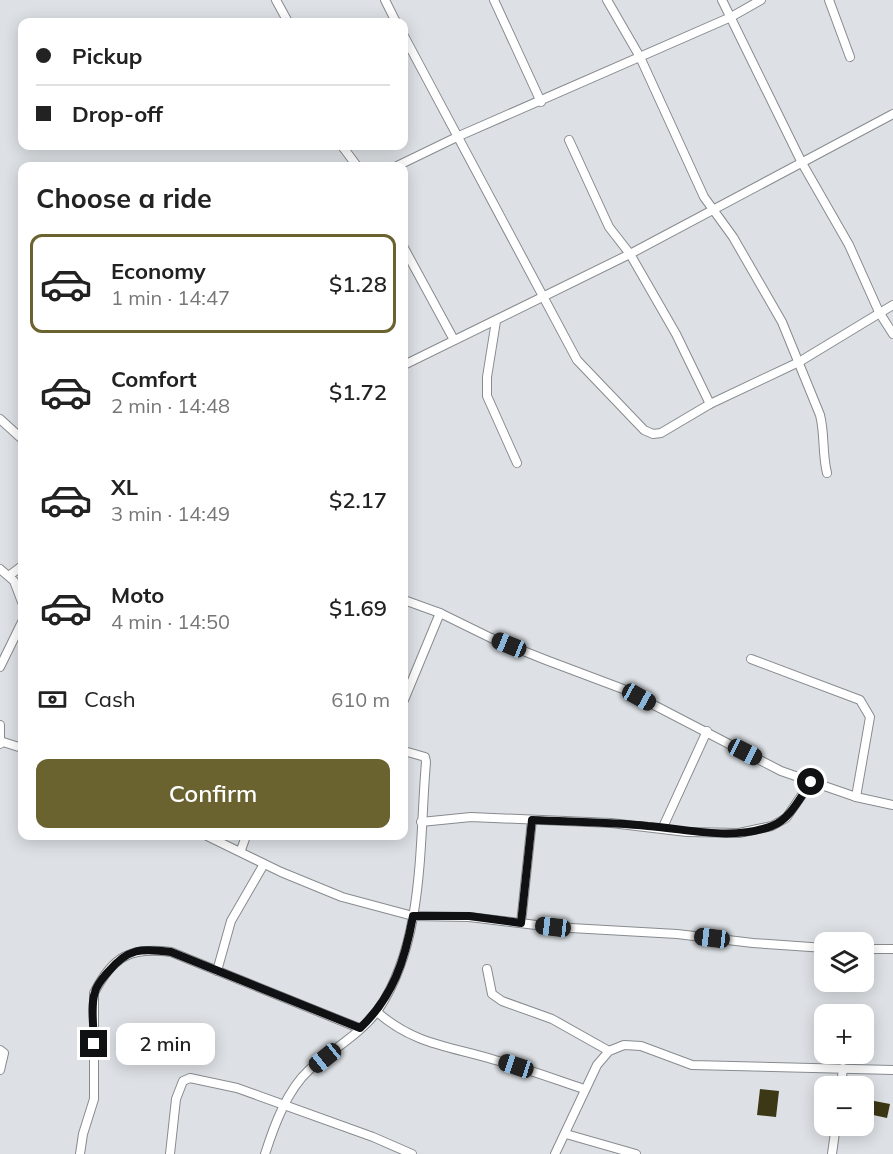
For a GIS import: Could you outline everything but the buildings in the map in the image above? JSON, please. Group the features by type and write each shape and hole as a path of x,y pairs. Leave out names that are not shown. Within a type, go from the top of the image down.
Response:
{"street":[{"path":"276,0 286,18"},
{"path":"385,0 394,18"},
{"path":"494,0 541,102"},
{"path":"607,0 640,57 697,183 763,286 820,415 823,428 823,457 827,472"},
{"path":"722,0 802,163 849,245 879,312 893,334"},
{"path":"405,162 459,136 731,17 760,0"},
{"path":"829,0 850,57"},
{"path":"408,43 577,360 644,430 653,434 661,433 710,404 798,362 893,305"},
{"path":"408,363 630,254 893,114"},
{"path":"569,141 609,227 630,254 676,334 710,404"},
{"path":"408,255 454,340"},
{"path":"496,321 486,377 487,396 517,463"},
{"path":"0,420 18,436"},
{"path":"0,569 10,575 18,593"},
{"path":"10,575 18,569"},
{"path":"408,601 440,613 491,638 623,689 781,771 856,797 893,805"},
{"path":"408,690 440,613"},
{"path":"0,667 18,630"},
{"path":"751,659 860,700 867,709 870,717 856,797"},
{"path":"0,725 0,742 18,747"},
{"path":"663,827 707,731"},
{"path":"265,1154 285,1105 308,1071 377,1012 404,961 413,916 425,757 408,752"},
{"path":"421,822 471,817 739,833 772,826 786,818 811,782"},
{"path":"521,923 532,820"},
{"path":"217,840 241,850 264,864 342,897 413,916 469,916 521,923 814,947"},
{"path":"241,850 245,840"},
{"path":"217,971 231,921 264,864"},
{"path":"80,1154 83,1134 94,1099 94,993 100,981 120,958 132,951 149,949 171,952 360,1028"},
{"path":"874,949 893,949"},
{"path":"486,969 492,994 502,1001 552,1019 609,1051"},
{"path":"377,1012 394,1027 437,1047 494,1059 584,1089"},
{"path":"555,1154 597,1065 609,1051 624,1045 641,1046 692,1065 893,1070"},
{"path":"0,1050 4,1053 0,1070"},
{"path":"842,1076 843,1068"},
{"path":"170,1154 176,1099 183,1081 190,1078 237,1088 412,1154"},
{"path":"566,1134 636,1154"},
{"path":"832,1154 834,1136"}],"route":[{"path":"94,1044 94,993 100,981 120,958 132,951 149,949 171,952 360,1028 377,1012 404,961 413,916 469,916 521,923 532,820 663,827 687,832 739,833 772,826 786,818 811,782"}]}
